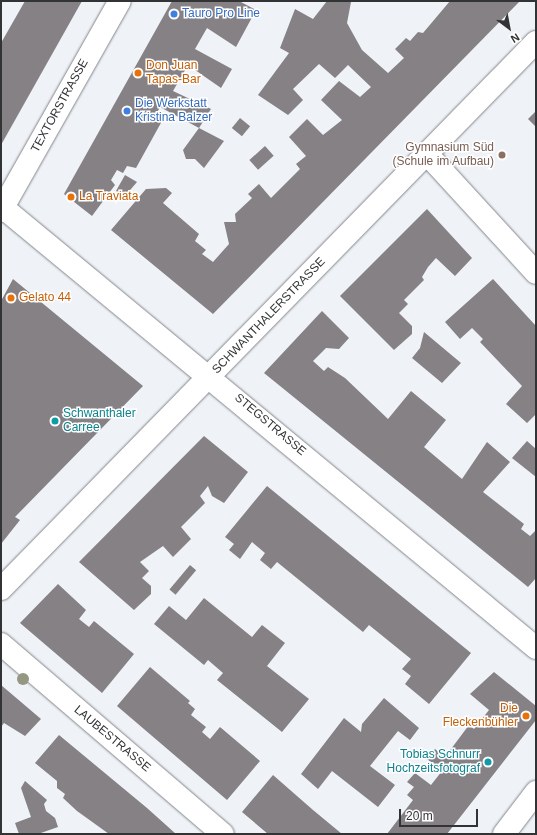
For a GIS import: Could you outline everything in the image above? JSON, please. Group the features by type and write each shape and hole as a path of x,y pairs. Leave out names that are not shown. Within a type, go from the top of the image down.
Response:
{"street":[{"name":"TEXTORSTRASSE","path":"2,208 120,1"},
{"name":"SCHWANTHALERSTRASSE","path":"1,589 536,42"},
{"path":"427,154 536,272"},
{"name":"STEGSTRASSE","path":"2,208 211,376 536,648"},
{"name":"LAUBESTRASSE","path":"1,644 223,834"},
{"path":"504,834 536,792"}],"building":[{"path":"25,1 82,1 1,145 1,43"},
{"path":"172,1 239,1 256,10 236,47 207,28 195,49 232,69 221,88 188,65 173,91 211,109 199,128 160,107 156,115 162,121 136,168 127,166 123,173 117,170 111,180 115,185 92,216 64,194"},
{"path":"327,1 351,2 347,23 362,50 388,73 404,58 395,49 406,38 410,41 418,32 423,33 450,1 520,1 213,314 111,230 146,189 166,188 172,193 163,203 199,234 195,241 206,250 202,254 213,262 229,244 224,222 236,222 235,214 252,198 248,194 259,184 271,198 300,169 296,164 306,156 289,137 307,119 323,135 342,120 321,100 339,81 360,97 371,87 348,65 335,78 319,64 293,89 303,100 288,115 258,95 289,53 280,48 295,9 313,19"},
{"path":"536,111 536,127 528,119"},
{"path":"240,118 250,126 242,136 232,128"},
{"path":"199,128 224,141 204,168 195,159 186,159 183,150"},
{"path":"265,146 274,156 258,170 249,160"},
{"path":"125,175 137,182 125,196 116,191"},
{"path":"427,209 472,258 455,276 436,258 428,267 422,277 424,280 404,300 408,304 399,313 412,326 412,334 394,350 340,296"},
{"name":"Schwanthaler Carree","path":"13,279 143,386 15,517 20,520 1,544 1,301"},
{"path":"493,279 536,326 536,414 527,423 506,404 522,386 480,342 483,339 472,328 460,339 445,322"},
{"path":"322,311 349,338 339,349 326,348 313,361 324,371 328,367 345,378 388,419 411,391 446,420 424,447 462,479 487,442 510,462 483,492 524,524 521,529 530,536 536,530 536,578 528,587 264,373"},
{"path":"424,332 461,363 442,383 412,358 420,348"},
{"path":"204,436 248,472 224,503 212,496 208,486 200,496 205,503 181,527 191,539 173,557 163,546 140,562 149,571 142,578 151,586 151,594 134,610 79,562"},
{"path":"527,441 536,449 536,477 512,458"},
{"path":"267,486 471,653 429,704 405,684 411,676 402,669 411,659 369,625 363,632 277,562 271,569 260,560 265,553 252,542 240,559 229,550 234,544 225,537"},
{"path":"190,565 196,570 176,595 169,590"},
{"path":"58,584 86,610 79,619 89,627 94,621 134,654 102,693 20,623"},
{"path":"204,598 252,637 262,625 285,643 267,666 309,699 282,732 217,680 223,673 208,660 204,665 154,624 169,606 186,620"},
{"path":"150,667 190,701 188,703 195,709 191,715 206,727 202,732 210,739 220,727 260,761 227,800 117,706"},
{"path":"494,672 536,706 536,720 447,834 387,834 413,800 407,795 414,787 407,782 415,773 431,785 442,771 427,759 435,749 445,757 469,725 474,729 489,710 470,694"},
{"path":"1,685 41,719 25,736 4,723 1,727"},
{"path":"384,698 419,728 410,740 398,731 370,766 395,785 378,807 332,771 318,789 301,774 344,718 361,732 362,724"},
{"path":"59,735 176,834 109,834 77,811 63,798 65,794 57,788 57,781 35,763"},
{"path":"273,775 342,834 268,834 242,812"},
{"path":"25,781 47,800 44,804 46,811 55,818 58,827 38,834 19,834 15,823 31,817 21,788"}],"place":[{"name":"Tauro Pro Line","path":"174,14"},
{"name":"Don Juan Tapas-Bar","path":"138,73"},
{"name":"Die Werkstatt Kristina Balzer","path":"127,111"},
{"name":"Gymnasium Süd (Schule im Aufbau)","path":"502,155"},
{"name":"La Traviata","path":"71,197"},
{"name":"Gelato 44","path":"11,298"},
{"name":"Schwanthaler Carree","path":"55,421"},
{"name":"Die Fleckenbühler","path":"526,716"},
{"name":"Tobias Schnurr Hochzeitsfotograf","path":"488,762"}]}
